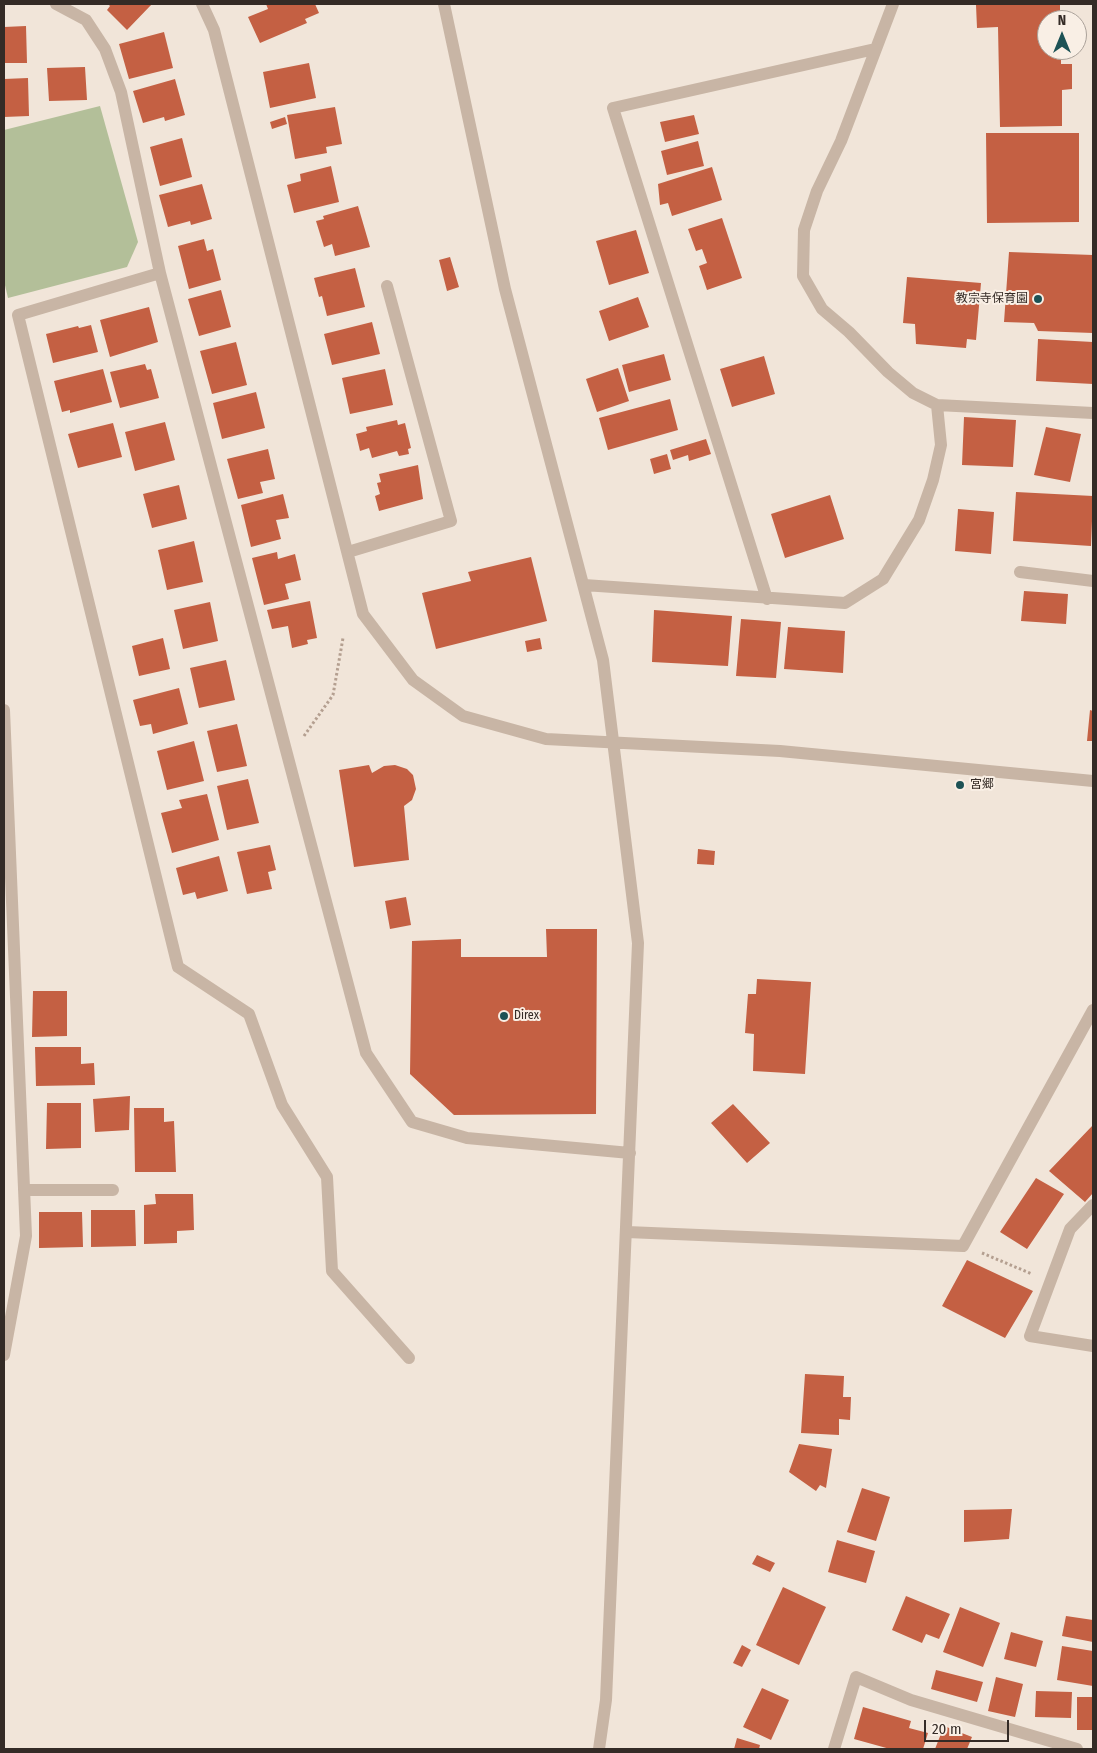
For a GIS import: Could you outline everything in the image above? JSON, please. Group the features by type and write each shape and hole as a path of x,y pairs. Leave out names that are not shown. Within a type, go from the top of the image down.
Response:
{"street":[{"path":"56,4 86,20 105,48 121,92 160,273 366,1053 412,1122 467,1138 630,1153"},
{"path":"202,4 214,30 363,614 413,680 463,716 546,739 780,751 1093,782"},
{"path":"444,4 504,289 603,660 638,943 606,1700 599,1749"},
{"path":"893,4 841,141 817,191 804,230 804,276 822,309 849,332 888,372 913,393 937,405 1093,413"},
{"path":"767,599 613,108 875,48"},
{"path":"160,273 18,315 178,967 249,1014 282,1105 327,1176 332,1271 409,1358"},
{"path":"348,552 451,521 387,286"},
{"path":"584,585 845,603 883,579 918,520 933,480 941,446 937,405"},
{"path":"1020,572 1093,581"},
{"path":"4,710 26,1236 4,1355"},
{"path":"627,1232 963,1246 1093,1010"},
{"path":"24,1190 113,1190"},
{"path":"1093,1205 1070,1229 1049,1280 1030,1336 1093,1346"},
{"path":"834,1749 856,1677 911,1700 1077,1749"}],"path":[{"path":"302,739 333,695 343,638"},
{"path":"963,1246 1049,1280"}],"green space":[{"path":"100,106 138,242 127,267 8,298 4,281 4,130"}],"building":[{"path":"108,4 152,4 127,30 107,10 110,6"},
{"path":"266,4 315,4 319,13 305,19 307,23 260,43 248,17 268,9"},
{"path":"1060,4 1060,10 1037,10 1037,60 1061,60 1061,64 1072,64 1072,89 1062,90 1062,126 1000,127 998,27 977,28 976,5"},
{"path":"26,26 27,63 4,63 4,27"},
{"path":"164,32 173,68 129,79 119,44"},
{"path":"309,63 316,98 270,108 263,72"},
{"path":"85,67 87,100 49,101 47,68"},
{"path":"28,78 29,116 4,117 4,79"},
{"path":"175,79 185,115 165,121 164,117 143,123 133,91"},
{"path":"335,107 342,144 326,147 327,153 295,159 287,115"},
{"path":"694,115 699,134 665,142 660,122"},
{"path":"285,117 287,124 272,129 270,122"},
{"path":"986,133 1079,133 1079,222 987,223"},
{"path":"182,138 192,177 160,186 150,147"},
{"path":"698,141 704,166 667,175 661,151"},
{"path":"331,166 339,202 294,213 287,185 301,181 300,174"},
{"path":"712,167 722,200 672,216 668,203 660,205 658,184"},
{"path":"202,184 212,219 191,225 190,221 168,227 159,195"},
{"path":"358,206 370,247 335,256 332,244 324,247 316,221 324,219 323,216"},
{"path":"722,218 742,278 707,290 699,266 707,263 702,249 696,251 688,229"},
{"path":"636,230 649,273 609,285 596,241"},
{"path":"204,239 207,251 213,249 221,280 189,289 178,246"},
{"path":"1009,252 1093,255 1093,333 1038,331 1034,323 1004,322"},
{"path":"450,257 459,287 447,291 439,260"},
{"path":"355,268 365,307 327,316 322,296 319,297 314,278"},
{"path":"907,277 981,283 976,340 967,339 966,348 916,344 915,324 903,323"},
{"path":"221,290 231,327 199,336 188,299"},
{"path":"638,297 649,327 609,341 599,311"},
{"path":"149,307 158,342 110,357 100,320"},
{"path":"372,322 380,354 332,365 324,334"},
{"path":"91,325 98,352 53,363 46,334 78,326 79,328"},
{"path":"1038,339 1093,342 1093,384 1036,381"},
{"path":"236,342 247,385 212,394 200,351"},
{"path":"664,354 671,380 629,392 622,365"},
{"path":"764,356 775,394 732,407 720,369"},
{"path":"145,364 147,370 151,369 159,398 120,408 110,372"},
{"path":"618,368 629,401 597,412 586,379"},
{"path":"103,369 112,402 70,413 70,410 62,412 54,381"},
{"path":"385,369 393,405 350,414 342,378"},
{"path":"256,392 265,428 222,439 213,403"},
{"path":"670,399 678,430 608,450 599,418"},
{"path":"964,417 1016,420 1013,467 962,465"},
{"path":"397,420 398,425 405,423 411,448 408,449 409,454 399,456 397,451 372,458 369,448 360,451 356,434 367,431 366,427"},
{"path":"165,422 175,460 135,471 125,432"},
{"path":"113,423 122,457 78,468 68,434"},
{"path":"1046,427 1081,434 1070,482 1034,475"},
{"path":"706,439 711,454 689,461 688,455 673,460 670,450"},
{"path":"268,449 275,479 260,482 263,493 238,499 227,459"},
{"path":"667,454 671,469 654,474 650,459"},
{"path":"418,465 423,499 379,511 375,496 380,494 377,483 381,482 379,474"},
{"path":"179,485 187,519 152,528 143,494"},
{"path":"1016,492 1093,496 1091,546 1013,541"},
{"path":"283,494 289,518 276,520 281,539 251,547 241,505"},
{"path":"830,495 844,539 785,558 771,514"},
{"path":"958,509 994,512 991,554 955,551"},
{"path":"194,541 203,582 167,590 158,550"},
{"path":"277,552 278,559 295,554 301,580 285,584 289,599 264,605 252,558"},
{"path":"531,557 547,621 436,649 422,593 471,581 468,572"},
{"path":"1024,591 1068,594 1066,624 1021,621"},
{"path":"310,601 317,638 307,640 308,644 292,648 288,626 272,629 267,610"},
{"path":"210,602 218,641 183,649 174,610"},
{"path":"654,610 732,616 728,666 652,662"},
{"path":"741,619 781,622 776,678 736,676"},
{"path":"788,627 845,631 843,673 784,669"},
{"path":"163,638 170,669 139,676 132,646"},
{"path":"540,638 542,649 527,652 525,641"},
{"path":"226,660 235,700 199,708 190,668"},
{"path":"179,688 188,724 153,734 151,724 140,726 133,700"},
{"path":"1090,710 1093,711 1093,741 1087,741"},
{"path":"237,724 247,766 217,772 207,731"},
{"path":"194,741 204,781 167,790 157,751"},
{"path":"369,765 372,773 384,766 395,765 407,769 413,775 416,789 412,800 404,806 409,860 354,867 339,770"},
{"path":"248,779 259,823 227,830 217,786"},
{"path":"207,794 219,840 172,853 161,813 182,808 179,800"},
{"path":"270,845 276,870 268,872 272,889 247,894 237,852"},
{"path":"698,849 715,851 714,865 697,864"},
{"path":"219,856 228,891 197,899 195,892 183,895 176,868"},
{"path":"406,897 411,925 390,929 385,901"},
{"name":"Direx","path":"546,929 597,929 596,1114 454,1115 410,1074 412,941 461,939 461,957 547,957"},
{"path":"757,979 811,982 805,1074 753,1071 754,1034 745,1033 748,994 756,994"},
{"path":"33,991 67,991 67,1036 32,1037"},
{"path":"35,1047 81,1047 81,1064 94,1063 95,1085 36,1086"},
{"path":"130,1096 129,1130 95,1132 93,1099"},
{"path":"47,1103 81,1103 81,1148 46,1149"},
{"path":"733,1104 770,1143 747,1163 711,1123"},
{"path":"134,1108 164,1108 164,1122 174,1121 176,1172 135,1172"},
{"path":"1093,1125 1093,1193 1085,1202 1049,1171"},
{"path":"1036,1178 1064,1194 1027,1249 1000,1232"},
{"path":"155,1194 193,1194 194,1230 177,1231 177,1243 144,1244 144,1205 156,1204"},
{"path":"91,1210 135,1210 136,1246 91,1247"},
{"path":"39,1212 82,1212 83,1247 39,1248"},
{"path":"967,1260 1033,1291 1005,1338 942,1306"},
{"path":"805,1374 844,1376 843,1397 851,1397 850,1420 839,1419 839,1435 801,1433"},
{"path":"799,1444 832,1449 826,1488 820,1485 816,1491 789,1472"},
{"path":"862,1488 890,1497 876,1541 847,1532"},
{"path":"1012,1509 1009,1539 964,1542 964,1510"},
{"path":"837,1540 875,1551 866,1583 828,1572"},
{"path":"757,1555 775,1563 770,1572 752,1564"},
{"path":"783,1587 826,1607 799,1665 756,1645"},
{"path":"906,1596 950,1614 939,1639 926,1634 922,1643 892,1630"},
{"path":"960,1607 1000,1623 983,1667 943,1652"},
{"path":"1066,1616 1093,1620 1093,1642 1062,1636"},
{"path":"1011,1632 1043,1641 1036,1667 1004,1659"},
{"path":"742,1645 751,1650 742,1667 733,1663"},
{"path":"1062,1646 1093,1651 1093,1686 1057,1680"},
{"path":"936,1670 983,1682 977,1702 931,1689"},
{"path":"996,1677 1023,1684 1015,1717 988,1711"},
{"path":"762,1688 789,1700 771,1740 743,1727"},
{"path":"1036,1691 1072,1692 1071,1718 1035,1717"},
{"path":"1077,1697 1093,1697 1093,1730 1077,1730"},
{"path":"863,1707 911,1721 909,1728 928,1733 923,1749 890,1749 854,1739"},
{"path":"944,1726 972,1737 967,1749 935,1749"},
{"path":"737,1738 760,1745 759,1749 734,1749"}],"place":[{"name":"教宗寺保育園","path":"1038,299"},
{"name":"宮郷","path":"960,785"},
{"name":"Direx","path":"504,1016"}]}
